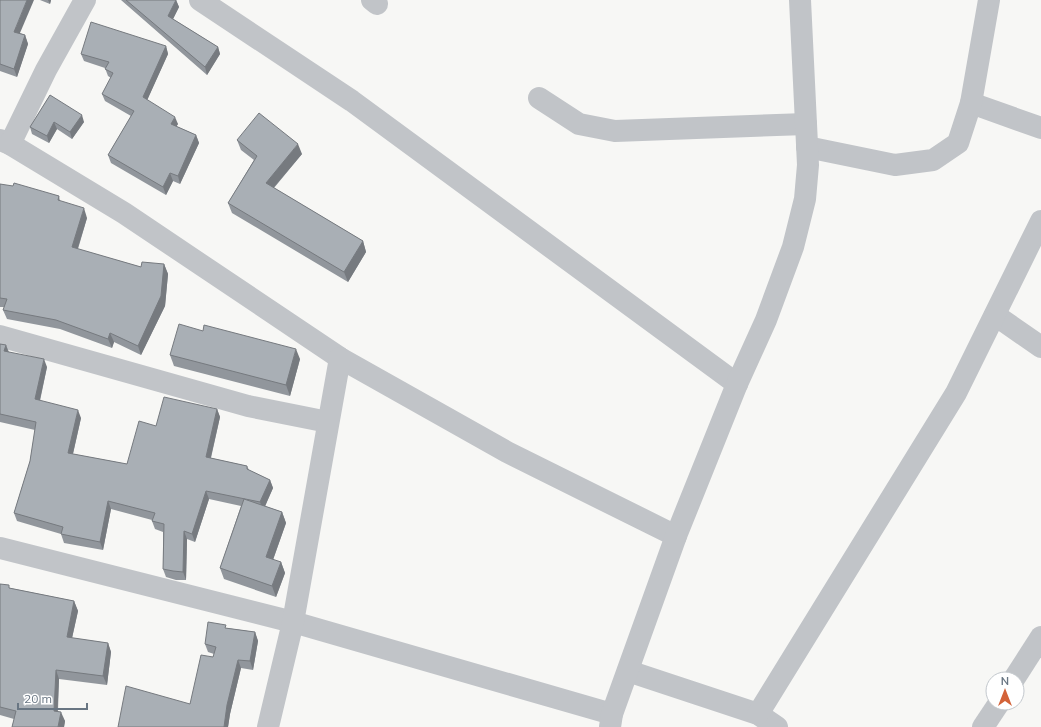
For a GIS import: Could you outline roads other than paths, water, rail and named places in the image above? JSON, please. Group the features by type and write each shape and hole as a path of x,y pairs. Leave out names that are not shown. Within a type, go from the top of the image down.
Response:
{"street":[{"path":"85,0 5,142 124,213 340,358 507,452 676,536"},
{"path":"200,0 352,101 737,384"},
{"path":"0,548 293,622 611,720 676,536 737,384 766,320 793,247 805,199 808,164 800,0"},
{"path":"807,147 895,164 933,160 958,143 971,103 989,0"},
{"path":"539,98 579,124 615,131 806,124"},
{"path":"971,103 1041,128"},
{"path":"758,714 956,393 1041,221"},
{"path":"995,315 1041,347"},
{"path":"0,336 248,406 328,422"},
{"path":"268,727 293,622 340,358"},
{"path":"1019,671 1041,637"},
{"path":"628,671 758,714 776,727"},
{"path":"983,727 993,711"}]}
